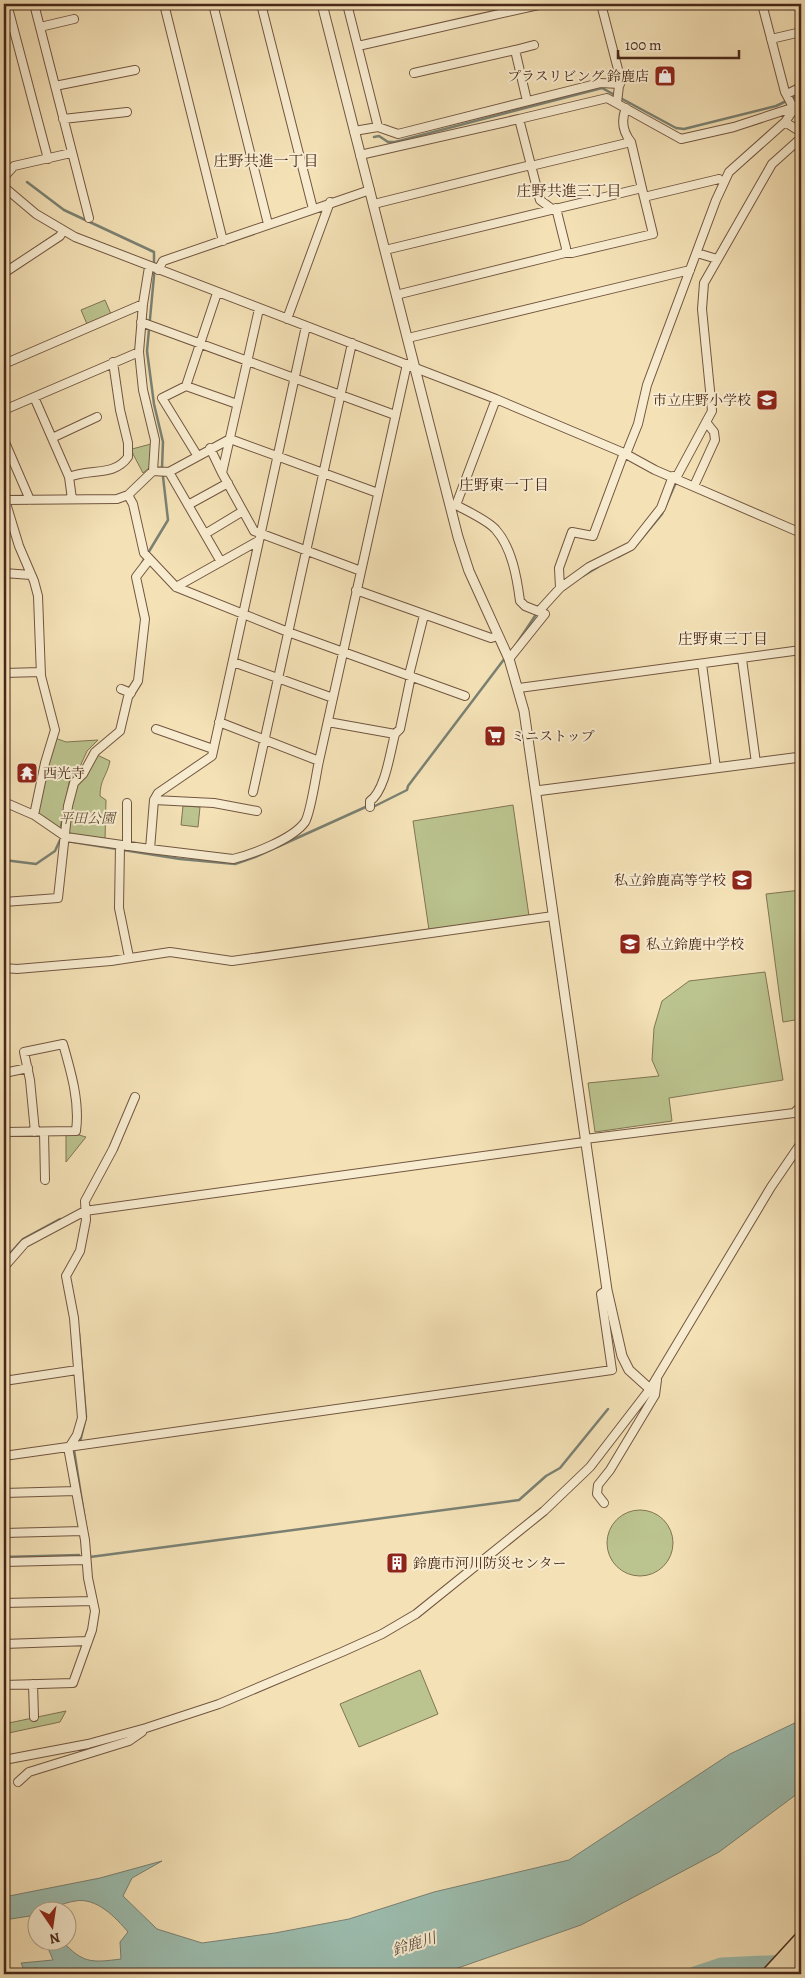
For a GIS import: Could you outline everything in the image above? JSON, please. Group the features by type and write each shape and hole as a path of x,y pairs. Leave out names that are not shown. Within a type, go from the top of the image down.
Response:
{"highway":[{"path":"768,1974 801,1938"},
{"path":"783,1974 801,1954"}],"street":[{"path":"7,4 48,159"},
{"path":"34,4 89,218"},
{"path":"164,4 223,241"},
{"path":"212,4 268,224"},
{"path":"261,4 313,209"},
{"path":"322,4 408,338 411,366 453,505 467,565 509,659 519,688 536,791 606,1290 622,1356 629,1370 650,1389"},
{"path":"347,4 378,127"},
{"path":"358,46 543,4"},
{"path":"601,4 620,84 616,103"},
{"path":"762,4 787,94 796,107"},
{"path":"40,28 74,19"},
{"path":"771,39 801,32"},
{"path":"414,73 534,46"},
{"path":"515,50 528,101"},
{"path":"55,86 135,70"},
{"path":"354,131 378,127 398,134 496,111 600,83 620,84"},
{"path":"787,94 801,87"},
{"path":"360,156 607,98 681,139 734,127 796,107"},
{"path":"560,588 558,568 572,532 593,536 638,424 647,385 729,172 785,122 796,107"},
{"path":"396,295 565,252 572,253 653,234 631,142 627,137 622,118 626,108"},
{"path":"496,111 499,122"},
{"path":"63,119 127,112"},
{"path":"519,119 540,200 554,209 566,248 565,252"},
{"path":"785,122 801,132"},
{"path":"509,659 560,588 600,560 631,546 661,508 676,478 709,425 712,406 702,309 702,291 717,259 772,164 801,138"},
{"path":"374,204 631,142"},
{"path":"4,177 14,166 71,153"},
{"path":"644,196 719,180"},
{"path":"4,187 36,214 62,231 216,293 496,399 625,454 801,534"},
{"path":"385,250 642,188"},
{"path":"158,270 163,261 330,202 370,190"},
{"path":"287,319 330,202"},
{"path":"4,273 60,236 62,231"},
{"path":"697,253 717,259"},
{"path":"149,267 142,304 139,352 143,390 154,440 154,472"},
{"path":"408,338 690,270"},
{"path":"197,456 162,398 186,386 216,293"},
{"path":"4,364 142,304"},
{"path":"222,473 259,309"},
{"path":"141,322 395,415"},
{"path":"150,849 154,800 158,793 212,756 293,378 306,326"},
{"path":"253,792 352,343"},
{"path":"4,410 139,352"},
{"path":"69,477 90,471 112,470 117,468 128,457 128,443 113,362"},
{"path":"4,802 34,815 64,839 122,848 150,849 233,859 246,856 277,842 305,822 395,415 411,366"},
{"path":"186,386 237,404"},
{"path":"34,397 69,477 72,499"},
{"path":"453,505 496,399"},
{"path":"52,438 97,417"},
{"path":"694,486 715,440 709,425"},
{"path":"34,815 44,763 55,730 41,672 38,596 18,546 4,500 117,499 128,495 154,472 167,472 230,439 378,493"},
{"path":"4,440 6,455 30,500"},
{"path":"210,448 259,538 306,551 361,571"},
{"path":"167,472 221,562"},
{"path":"188,506 228,483"},
{"path":"128,495 133,504 146,556 176,587 288,632 465,696"},
{"path":"453,505 496,529 511,560 518,583 520,601 525,606 543,612"},
{"path":"205,534 243,511"},
{"path":"176,587 259,538"},
{"path":"4,902 58,898 64,839 74,783 82,774 95,752 120,731 131,693 138,681 145,619 136,577 146,556"},
{"path":"4,573 30,575"},
{"path":"356,590 491,638 498,636"},
{"path":"370,804 381,784 395,734 400,730 424,615"},
{"path":"519,688 801,650"},
{"path":"742,658 756,763"},
{"path":"233,662 333,698"},
{"path":"702,664 716,768"},
{"path":"4,673 41,672"},
{"path":"122,689 131,693"},
{"path":"220,722 319,761"},
{"path":"328,722 395,734"},
{"path":"156,730 213,749"},
{"path":"536,791 801,757"},
{"path":"154,800 214,804 257,811"},
{"path":"127,803 122,848 119,908 129,957"},
{"path":"4,968 30,968 111,961 170,952 241,960 553,916"},
{"path":"4,1132 35,1132 44,1132 76,1131 73,1083 63,1044 24,1052 28,1068 35,1132"},
{"path":"4,1073 28,1068"},
{"path":"4,1685 72,1683 88,1641 95,1611 85,1560 69,1447 77,1435 82,1418 73,1311 66,1280 67,1272 80,1251 86,1220 85,1201 113,1149 134,1097"},
{"path":"4,1267 25,1243 85,1211 585,1140 794,1113 801,1106"},
{"path":"44,1132 45,1180"},
{"path":"4,1760 88,1744 146,1728 219,1704 382,1634 416,1614 544,1511 590,1466 650,1389 770,1187 801,1144"},
{"path":"4,1456 612,1370 601,1294 606,1290"},
{"path":"4,1381 77,1370"},
{"path":"604,1503 597,1494 598,1485 610,1470 655,1395 658,1376"},
{"path":"4,1492 76,1491"},
{"path":"4,1533 82,1531"},
{"path":"4,1562 85,1560"},
{"path":"4,1603 93,1601"},
{"path":"4,1644 88,1641"},
{"path":"33,1684 34,1716"},
{"path":"18,1782 29,1772 129,1741 146,1728"}],"green space":[{"path":"105,300 111,314 87,324 81,310"},
{"path":"151,444 150,467 143,473 132,449"},
{"path":"55,738 66,742 98,740 87,751 78,771 70,778 60,828 38,814 47,764"},
{"name":"平田公園","path":"95,754 110,761 100,790 100,796 106,800 105,840 71,835 68,824 70,803 76,784"},
{"path":"513,805 529,916 429,930 413,821"},
{"path":"183,806 200,807 198,827 181,825"},
{"path":"801,890 801,1019 783,1022 766,894"},
{"path":"765,972 783,1080 669,1098 672,1121 595,1132 588,1083 659,1076 652,1060 654,1028 662,1001 689,981"},
{"path":"66,1135 86,1137 66,1162"},
{"path":"633,1510 647,1510 659,1515 668,1524 673,1536 671,1556 664,1567 647,1576 633,1576 621,1571 612,1562 607,1550 607,1536 612,1524 621,1515"},
{"path":"420,1670 438,1714 359,1747 340,1704"},
{"path":"66,1711 60,1722 4,1734 4,1724"}],"water":[{"name":"鈴鹿川","path":"801,1720 801,1791 719,1852 581,1925 455,1969 430,1974 45,1974 36,1968 24,1970 21,1963 53,1960 49,1950 71,1950 88,1960 94,1961 121,1959 120,1942 128,1932 98,1905 78,1900 28,1900 28,1916 4,1920 4,1897 100,1878 162,1861 132,1878 123,1896 157,1929 202,1943 275,1933 349,1919 434,1892 569,1860 730,1754"}],"waterway":[{"path":"374,137 379,136 388,142 395,142 602,88 676,128 684,129 776,106 801,94"},
{"path":"27,182 64,210 154,252 154,276 147,351 154,404 163,442 162,468 168,520 142,563"},
{"path":"704,432 714,413"},
{"path":"618,557 634,548 662,514 677,480"},
{"path":"583,576 598,567"},
{"path":"515,646 535,616"},
{"path":"4,860 36,864 55,851 60,840 180,859 235,864 255,857 370,805 375,806 407,790 408,786 505,658"},
{"path":"4,1260 23,1239 60,1219"},
{"path":"79,1333 86,1417 80,1442"},
{"path":"90,1555 90,1557 519,1500 546,1476 560,1468 608,1409"},
{"path":"74,1450 89,1547"},
{"path":"4,1557 79,1555"},
{"path":"694,1974 721,1965 790,1962"}],"place":[{"name":"プラスリビング 鈴鹿店","path":"665,76"},
{"name":"市立庄野小学校","path":"767,400"},
{"name":"ミニストップ","path":"495,736"},
{"name":"西光寺","path":"27,773"},
{"name":"私立鈴鹿高等学校","path":"742,880"},
{"name":"私立鈴鹿中学校","path":"630,944"},
{"name":"鈴鹿市河川防災センター","path":"397,1563"}],"district":[{"name":"庄野共進一丁目","path":"266,161"},
{"name":"庄野共進三丁目","path":"569,191"},
{"name":"庄野東一丁目","path":"504,485"},
{"name":"庄野東三丁目","path":"723,639"}]}
